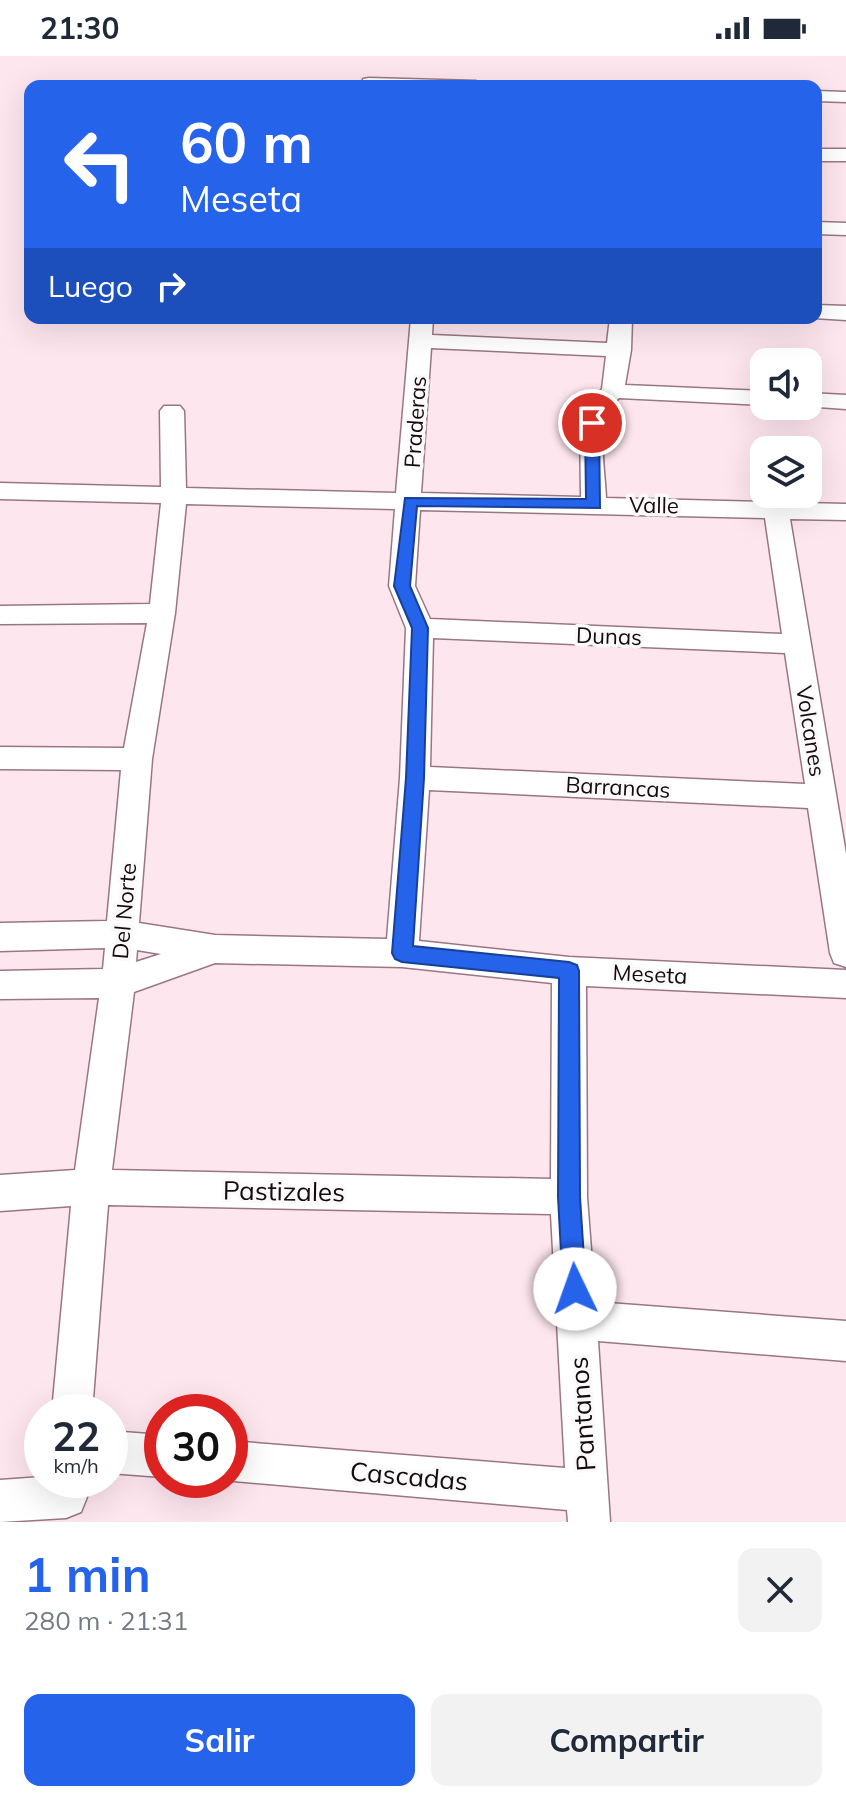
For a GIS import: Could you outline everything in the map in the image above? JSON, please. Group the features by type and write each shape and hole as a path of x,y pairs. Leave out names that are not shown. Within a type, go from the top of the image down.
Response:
{"street":[{"path":"822,96 846,97"},
{"path":"822,155 846,155"},
{"path":"822,228 846,229"},
{"path":"822,312 846,313"},
{"path":"594,504 592,423 598,404 613,391 621,324"},
{"path":"421,329 620,350"},
{"name":"Praderas","path":"402,953 415,778 420,628 402,586 421,329"},
{"path":"613,391 750,397"},
{"path":"822,401 846,402"},
{"name":"Del Norte","path":"74,1394 91,1187 123,934 137,759 162,613 174,495 172,411"},
{"name":"Valle","path":"0,491 750,507"},
{"name":"Valle","path":"776,508 846,512"},
{"name":"Volcanes","path":"776,508 846,953"},
{"path":"0,615 162,613"},
{"name":"Dunas","path":"420,628 797,644"},
{"path":"0,758 137,759"},
{"name":"Barrancas","path":"415,778 822,797"},
{"name":"Meseta","path":"0,937 123,934 215,949 402,953 569,971 846,984"},
{"name":"Meseta","path":"0,985 118,983 215,949"},
{"name":"Pantanos","path":"569,971 569,1197 588,1506"},
{"name":"Pastizales","path":"0,1193 91,1187 569,1197"},
{"path":"576,1320 846,1341"},
{"name":"Cascadas","path":"248,1464 588,1506"},
{"path":"0,1501 65,1500"}],"route":[{"path":"575,1289 569,1197 569,971 402,953 415,778 420,628 402,586 410,501 594,504 592,423"}]}
